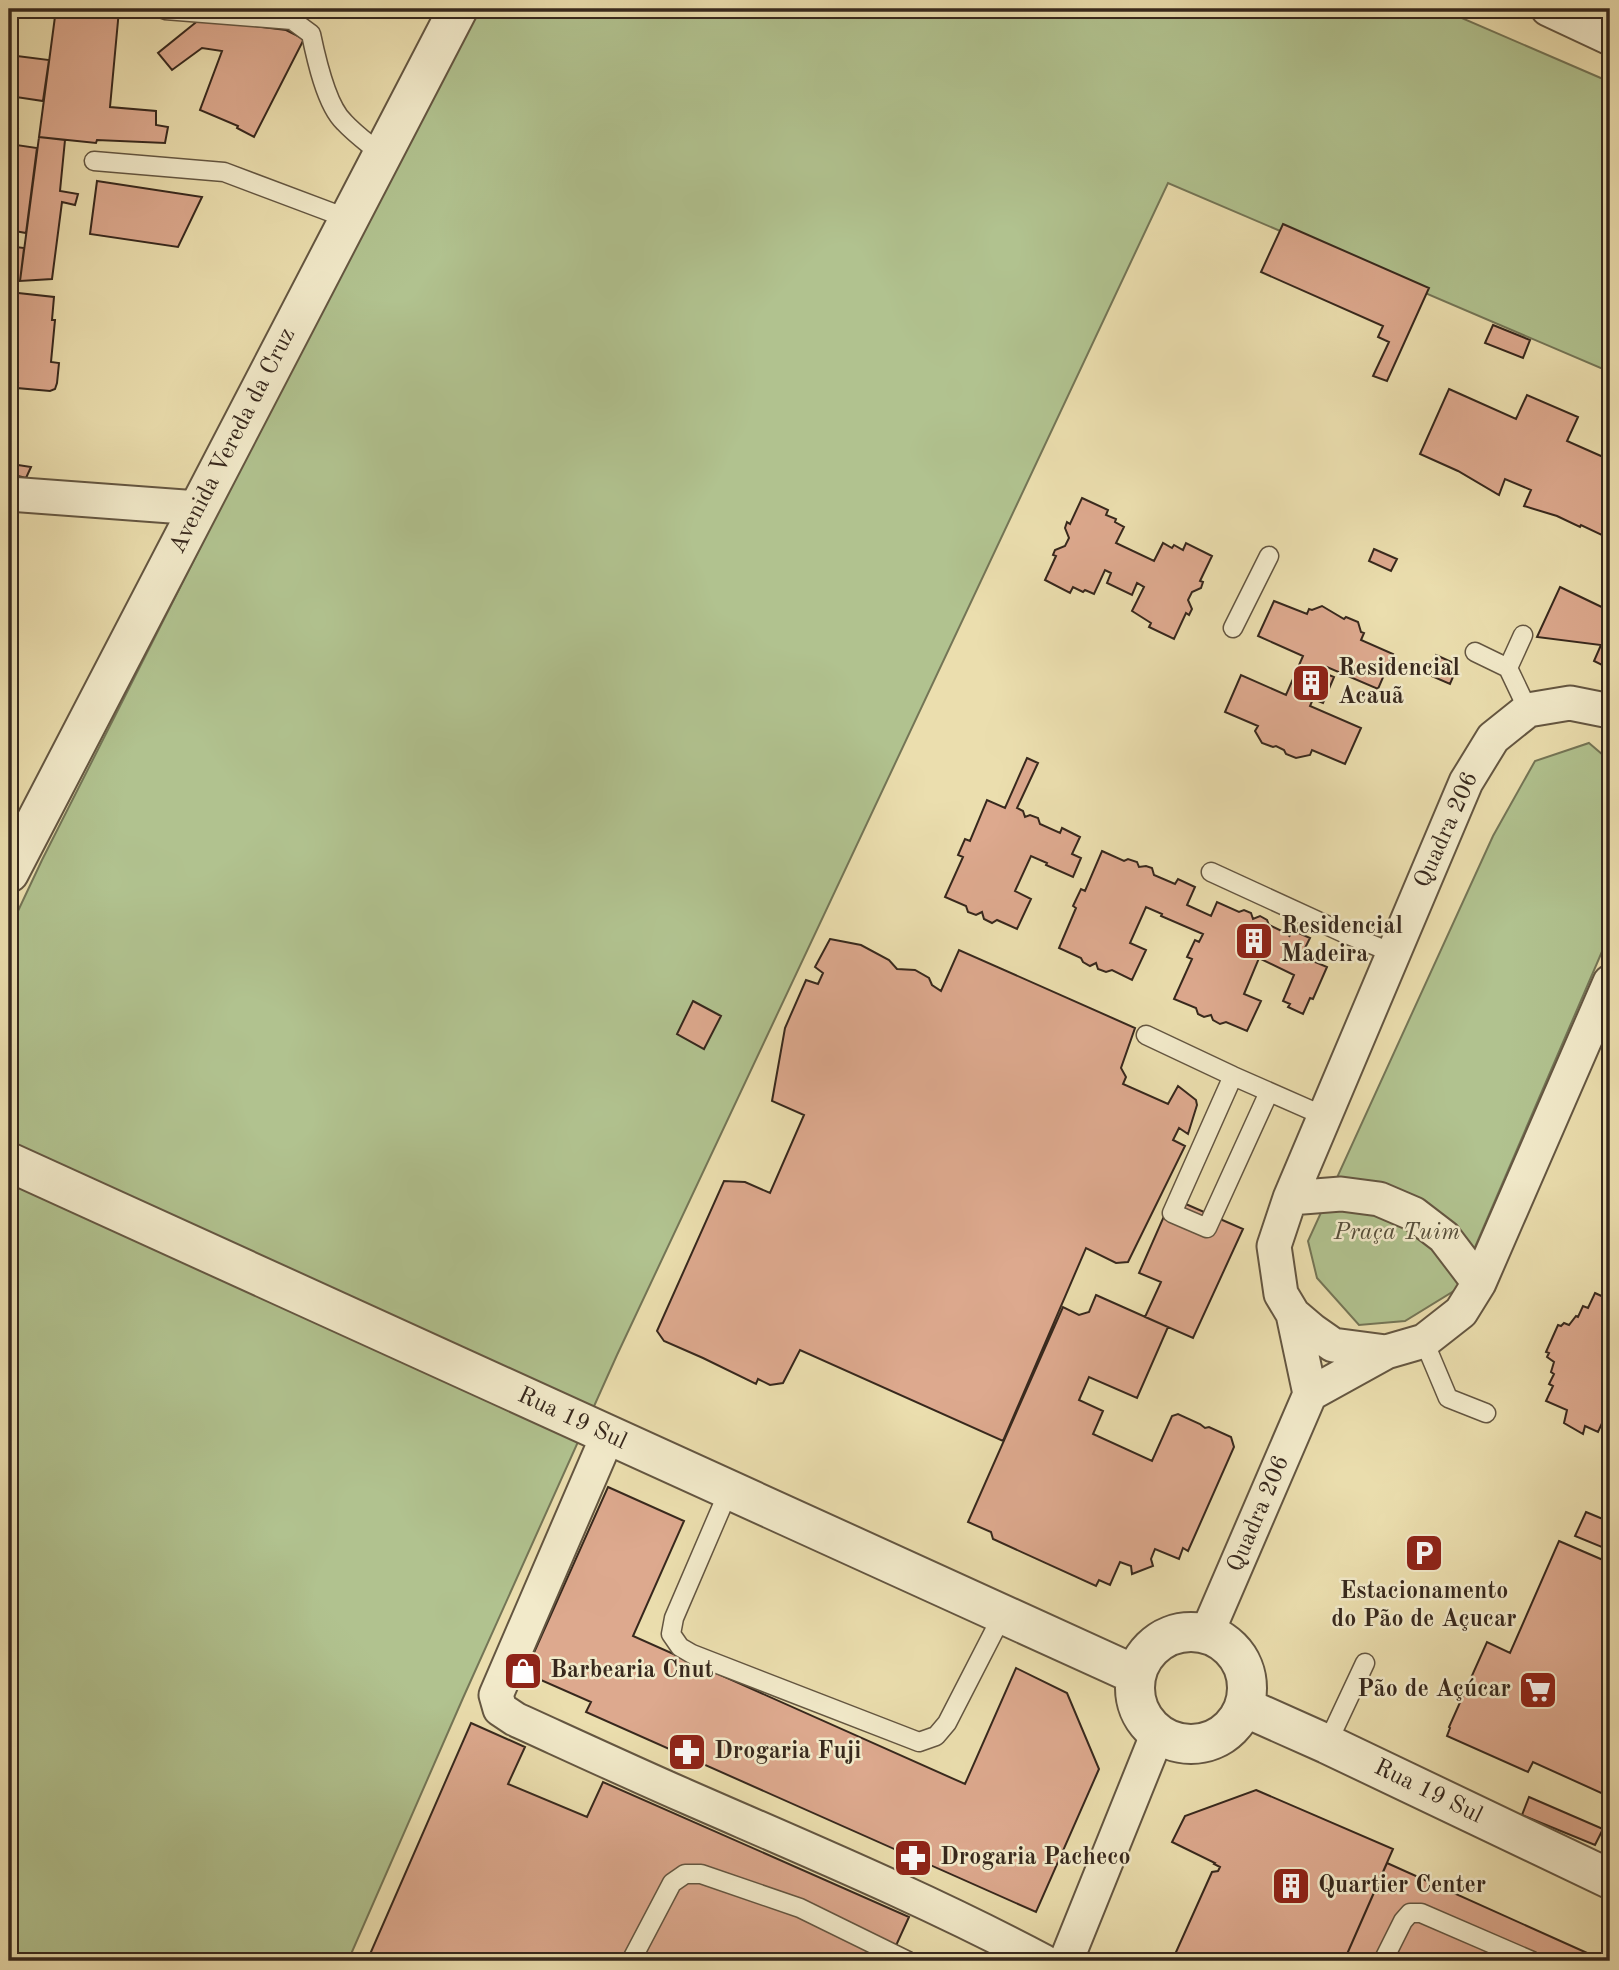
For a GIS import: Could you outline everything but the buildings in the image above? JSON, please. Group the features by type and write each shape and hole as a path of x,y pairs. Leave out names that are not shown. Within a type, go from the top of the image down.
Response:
{"street":[{"name":"Avenida Vereda da Cruz","path":"9,873 458,9"},
{"path":"1548,9 1610,38"},
{"path":"9,494 198,508"},
{"path":"1528,709 1570,703 1610,710"},
{"name":"Quadra 206","path":"1386,1352 1334,1345 1293,1314 1281,1294 1274,1246 1290,1198 1466,782 1493,738 1528,709"},
{"name":"Quadra 206","path":"1310,1394 1386,1352 1424,1341 1461,1311 1479,1283 1610,982"},
{"name":"Rua 19 Sul","path":"9,1162 1136,1675"},
{"path":"1290,1198 1340,1194 1379,1199 1414,1214 1444,1237 1479,1283"},
{"name":"Quadra 206","path":"1207,1633 1310,1394 1293,1314"},
{"path":"608,1435 496,1695 500,1709 515,1719 674,1791 862,1872 1043,1961"},
{"path":"1188,1631 1207,1633 1237,1654 1245,1671 1247,1689 1244,1707 1235,1722 1223,1734 1207,1742 1190,1745 1158,1734 1146,1722 1138,1708 1136,1675 1143,1658 1155,1644 1171,1635 1188,1631"},
{"name":"Rua 19 Sul","path":"1244,1707 1328,1744 1610,1880"},
{"path":"1066,1961 1158,1734"}],"lane":[{"path":"165,10 292,20 311,34 328,96 341,121 382,155"},
{"path":"94,161 224,172 349,219"},
{"path":"1233,628 1269,556"},
{"path":"1508,668 1524,635"},
{"path":"1475,652 1508,668 1528,709"},
{"path":"1212,872 1393,953"},
{"path":"1146,1035 1324,1116"},
{"path":"1233,1076 1171,1213 1207,1228 1269,1092"},
{"path":"1424,1341 1448,1398 1486,1413"},
{"path":"729,1490 674,1618 671,1634 680,1647 692,1654 919,1742 936,1736 947,1723 1003,1615"},
{"path":"1328,1744 1365,1663"},
{"path":"631,1961 672,1883 685,1874 701,1874 800,1908 908,1961"},
{"path":"1383,1961 1403,1921 1410,1913 1421,1913 1532,1961"}],"green space":[{"path":"473,9 1441,9 1610,82 1610,372 1168,183 617,1355 348,1961 9,1961 9,930"},
{"name":"Praça Tuim","path":"1589,743 1610,761 1610,933 1457,1289 1405,1321 1359,1325 1317,1278 1308,1241 1493,836 1535,761"}],"place":[{"name":"Residencial Acauã","path":"1311,683"},
{"name":"Residencial Madeira","path":"1254,941"},
{"name":"Estacionamento do Pão de Açucar","path":"1424,1553"},
{"name":"Barbearia Cnut","path":"523,1671"},
{"name":"Pão de Açúcar","path":"1538,1690"},
{"name":"Drogaria Fuji","path":"687,1752"},
{"name":"Drogaria Pacheco","path":"913,1858"},
{"name":"Quartier Center","path":"1291,1886"}]}
